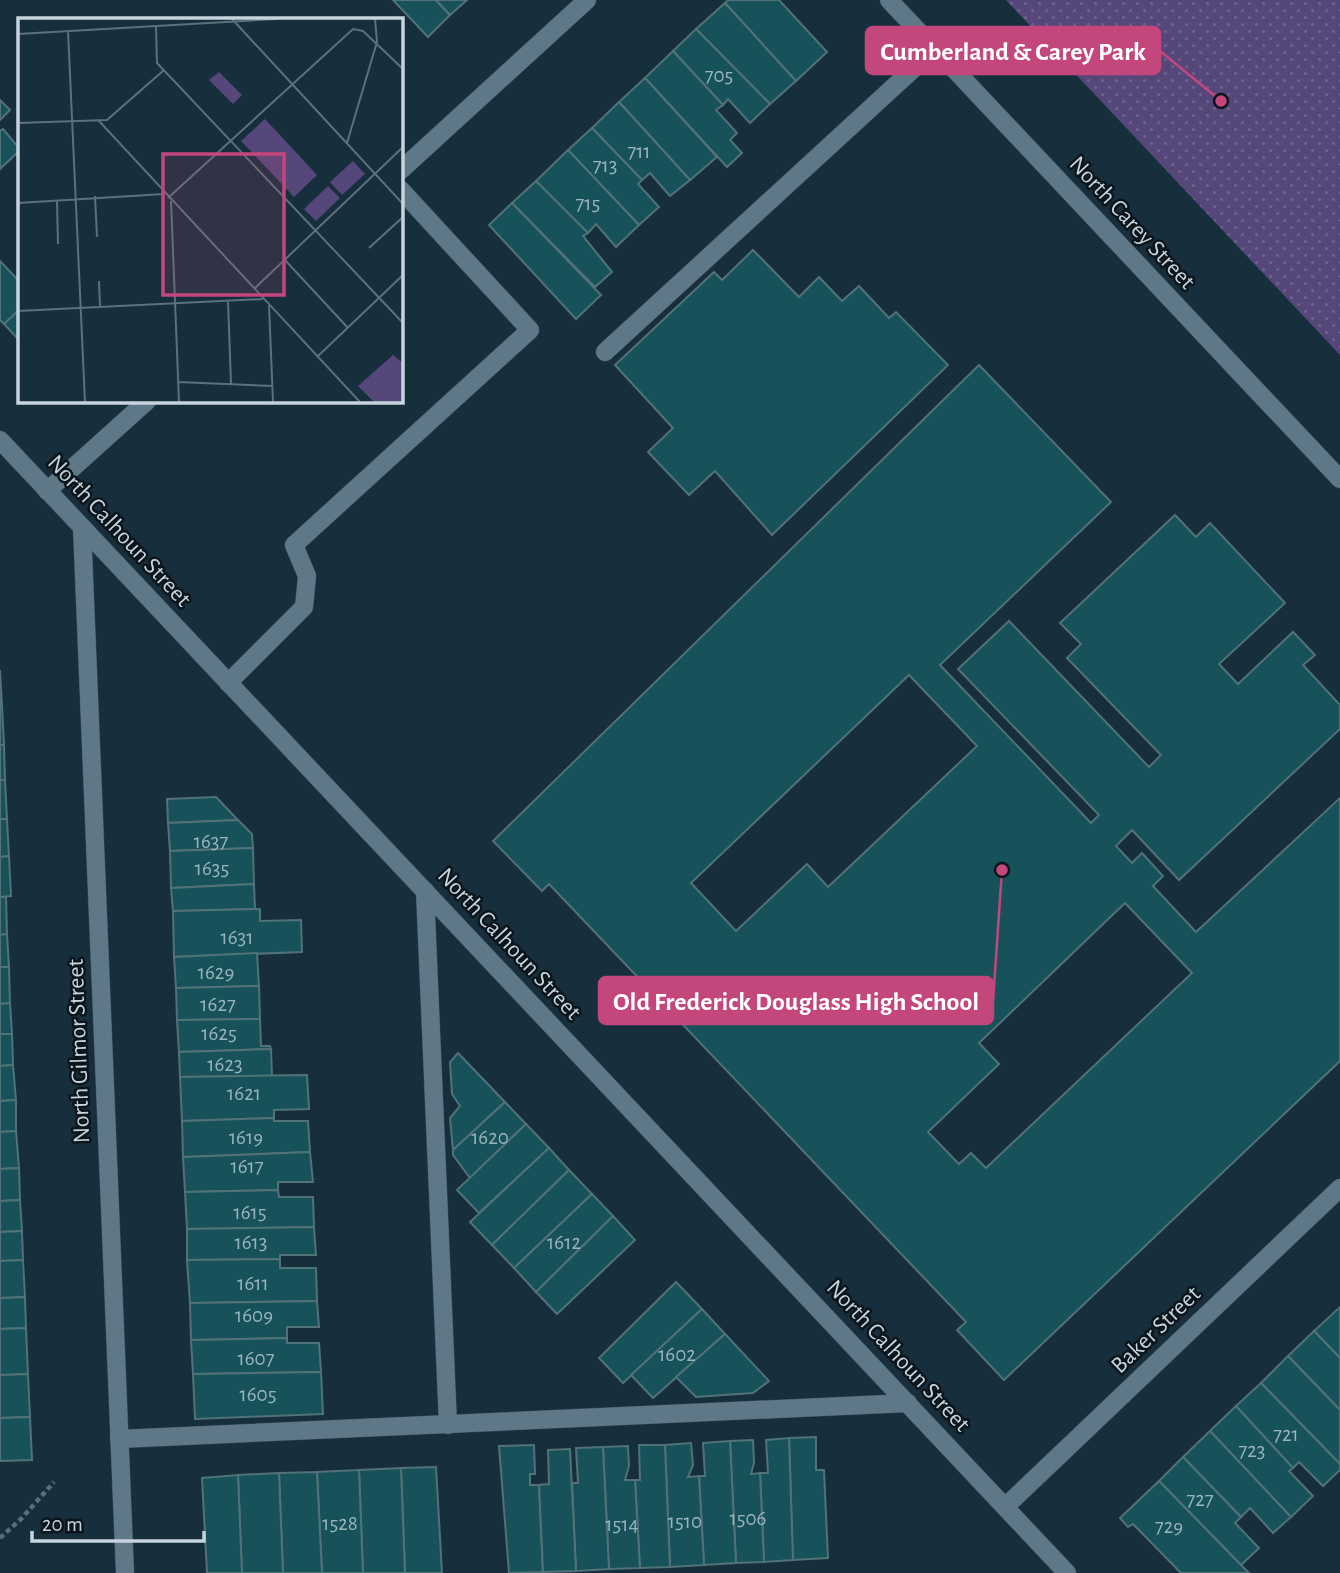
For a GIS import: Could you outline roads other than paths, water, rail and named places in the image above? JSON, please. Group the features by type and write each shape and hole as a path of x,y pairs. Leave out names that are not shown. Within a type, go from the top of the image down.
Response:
{"street":[{"path":"402,169 587,0"},
{"name":"North Carey Street","path":"889,0 1340,479"},
{"path":"605,352 935,48"},
{"path":"228,683 304,607 307,576 294,545 530,330 402,191"},
{"path":"47,491 146,402"},
{"name":"North Calhoun Street","path":"1,443 1068,1573"},
{"name":"North Gilmor Street","path":"82,527 125,1573"},
{"path":"425,891 448,1424"},
{"name":"Baker Street","path":"1005,1507 1340,1188"},
{"path":"119,1439 908,1403"}],"place":[{"name":"Cumberland & Carey Park","path":"1221,101"},
{"name":"Old Frederick Douglass High School","path":"1002,870"}]}
